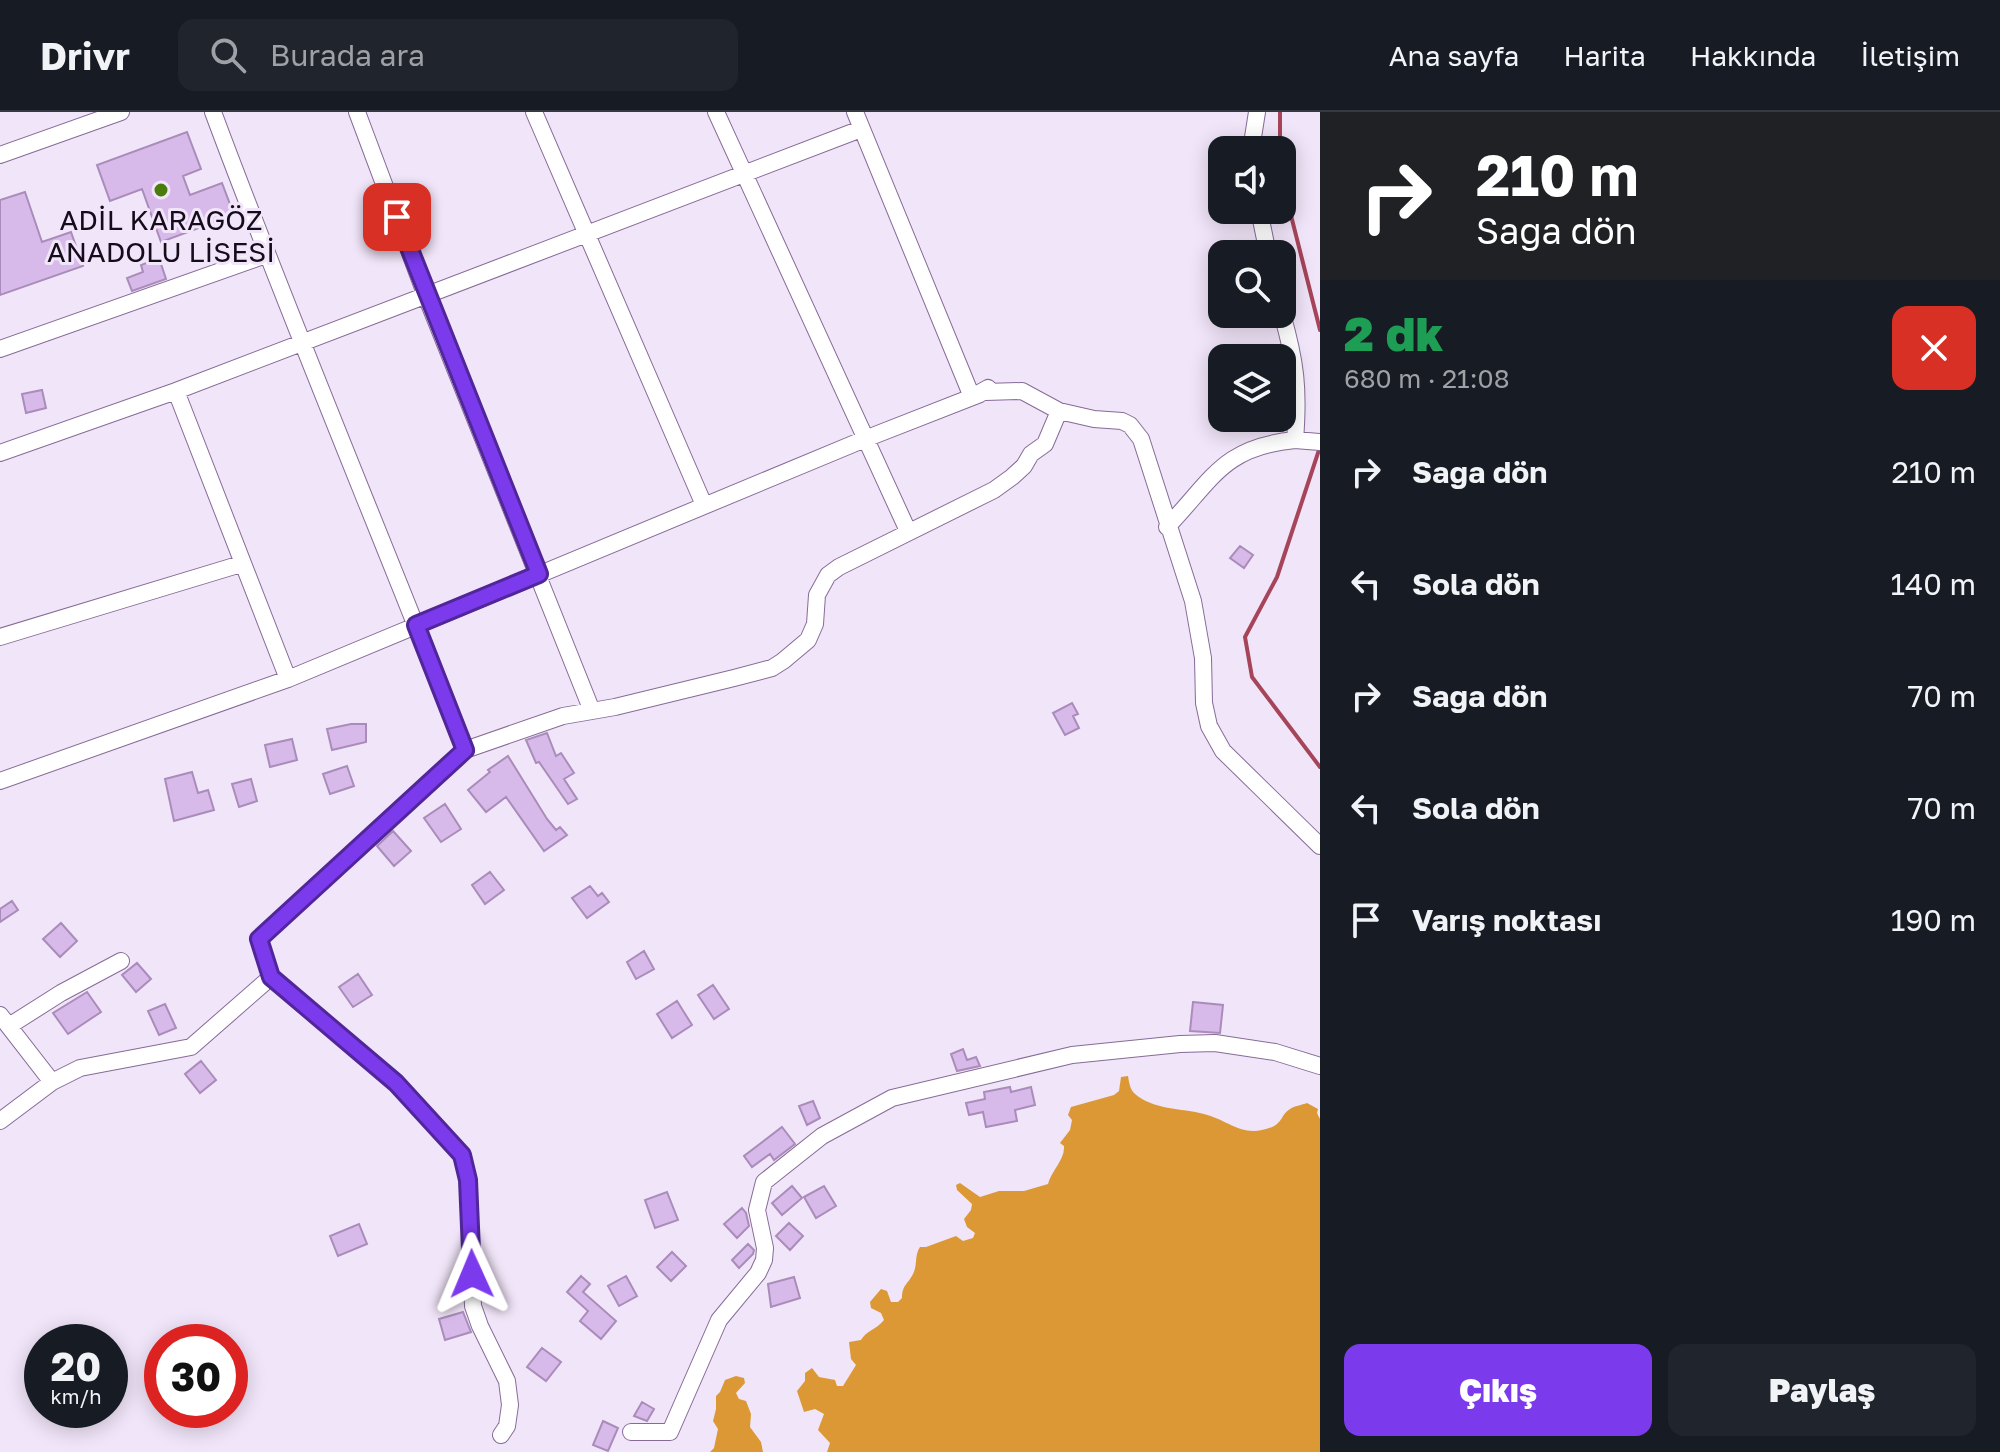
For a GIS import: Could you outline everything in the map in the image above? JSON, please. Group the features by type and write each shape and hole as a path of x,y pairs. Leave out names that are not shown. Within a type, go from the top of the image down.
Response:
{"street":[{"path":"0,155 121,112"},
{"path":"213,112 300,343 465,750"},
{"path":"357,112 426,296 592,711"},
{"path":"534,112 704,505"},
{"path":"716,112 908,531"},
{"path":"855,112 979,394"},
{"path":"1253,136 1257,112"},
{"path":"1,450 176,391 861,129"},
{"path":"0,349 266,255"},
{"path":"1286,328 1293,353 1298,397 1295,440"},
{"path":"176,391 288,679"},
{"path":"0,781 288,679 979,394 1022,391 1059,411 1094,419 1113,419 1130,425 1141,439 1195,610 1203,658 1204,703 1214,739 1320,846"},
{"path":"501,1435 507,1426 510,1405 507,1381 473,1306 468,1180 462,1155 396,1083 271,977 259,939 465,750 563,716 772,668 808,640 815,624 817,595 828,575 908,531 994,490 1012,477 1031,454 1045,444 1059,411"},
{"path":"1167,527 1212,474 1229,460 1268,443 1295,440 1320,442"},
{"path":"0,637 241,564"},
{"path":"52,1082 4,1020 121,961"},
{"path":"0,1121 52,1082 80,1068 191,1047 271,977"},
{"path":"631,1432 670,1432 719,1320 758,1273 765,1248 757,1210 764,1182 822,1136 892,1098 1072,1055 1180,1044 1215,1043 1275,1052 1320,1066"}],"shaded area":[{"path":"1128,1076 1133,1091 1149,1103 1212,1116 1247,1130 1274,1126 1296,1106 1307,1103 1318,1109 1320,1452 827,1452 830,1443 818,1430 824,1414 815,1409 804,1412 797,1391 805,1381 805,1373 812,1368 819,1377 835,1380 837,1386 843,1386 856,1365 851,1359 849,1342 861,1340 884,1320 881,1313 871,1308 870,1302 881,1289 887,1291 891,1302 898,1302 914,1270 920,1247 956,1236 963,1241 973,1238 975,1233 967,1227 964,1219 972,1204 957,1190 956,1185 960,1183 980,1197 1048,1184 1062,1156 1064,1146 1060,1143 1070,1130 1072,1120 1068,1115 1071,1107 1114,1095 1119,1091 1121,1077"},
{"path":"736,1376 744,1378 745,1383 736,1393 739,1399 746,1401 751,1414 750,1427 761,1442 763,1452 710,1452 714,1448 718,1429 713,1421 716,1396 725,1380"}],"building":[{"path":"187,132 201,169 183,176 190,195 222,183 234,215 161,242 142,189 110,201 97,165"},
{"path":"25,192 42,242 71,232 83,266 0,295 0,200"},
{"path":"159,258 166,279 132,291 127,278 143,272 141,265"},
{"path":"42,390 46,408 26,413 22,394"},
{"path":"1240,546 1253,555 1244,568 1230,558"},
{"path":"1072,703 1078,714 1073,716 1079,728 1065,735 1053,713"},
{"path":"366,724 366,742 332,750 327,729"},
{"path":"547,733 556,756 561,753 574,773 564,779 577,799 568,804 539,762 536,763 526,740"},
{"path":"292,739 297,760 270,767 265,745"},
{"path":"508,756 547,819 556,830 560,827 567,835 544,851 506,797 486,812 468,790"},
{"path":"347,766 354,786 330,794 323,774"},
{"path":"192,772 198,793 208,790 214,810 174,821 165,779"},
{"path":"251,779 257,801 239,807 232,784"},
{"path":"445,804 461,829 441,842 424,818"},
{"path":"393,831 411,851 394,866 377,846"},
{"path":"490,872 504,890 485,904 472,885"},
{"path":"590,886 598,896 602,893 609,902 587,918 572,898"},
{"path":"12,901 18,910 0,922 0,909"},
{"path":"61,923 77,941 60,957 43,939"},
{"path":"644,951 654,969 636,979 627,962"},
{"path":"137,963 151,979 136,992 122,975"},
{"path":"358,974 372,995 353,1007 339,987"},
{"path":"713,985 729,1009 714,1019 698,995"},
{"path":"87,992 101,1012 68,1034 53,1013"},
{"path":"677,1001 692,1025 672,1038 657,1014"},
{"path":"1193,1002 1223,1005 1220,1033 1190,1031"},
{"path":"165,1004 176,1028 159,1035 148,1011"},
{"path":"963,1049 967,1060 976,1057 980,1066 957,1071 951,1054"},
{"path":"201,1061 216,1080 200,1093 185,1074"},
{"path":"1010,1087 1011,1092 1031,1087 1035,1105 1015,1110 1017,1121 986,1127 983,1112 969,1115 966,1103 985,1099 984,1092"},
{"path":"813,1101 820,1118 807,1125 799,1106"},
{"path":"782,1127 795,1144 774,1160 770,1154 752,1167 744,1156"},
{"path":"792,1186 802,1198 782,1215 772,1203"},
{"path":"824,1186 836,1206 816,1218 804,1197"},
{"path":"667,1192 678,1220 655,1228 645,1200"},
{"path":"742,1208 749,1226 737,1238 724,1224"},
{"path":"789,1223 803,1236 790,1250 776,1236"},
{"path":"359,1224 367,1244 338,1256 330,1236"},
{"path":"748,1244 754,1250 753,1254 739,1268 732,1260"},
{"path":"672,1252 686,1266 671,1281 657,1267"},
{"path":"581,1276 590,1284 583,1292 616,1321 601,1339 580,1321 588,1311 567,1292"},
{"path":"626,1276 637,1296 619,1306 608,1286"},
{"path":"794,1277 800,1298 771,1307 768,1284"},
{"path":"463,1312 471,1332 445,1340 439,1319"},
{"path":"542,1348 561,1362 546,1381 527,1367"},
{"path":"642,1402 654,1409 647,1421 634,1416"},
{"path":"603,1421 618,1428 608,1451 593,1445"}],"waterway":[{"path":"1280,112 1280,136"},
{"path":"1293,224 1320,330"},
{"path":"1320,447 1277,577 1245,637 1252,677 1320,767"}],"place":[{"name":"ADİL KARAGÖZ ANADOLU LİSESİ","path":"161,190"}],"route":[{"path":"397,217 539,574 416,625 465,750 259,939 271,977 396,1083 462,1155 468,1180 472,1274"}]}
